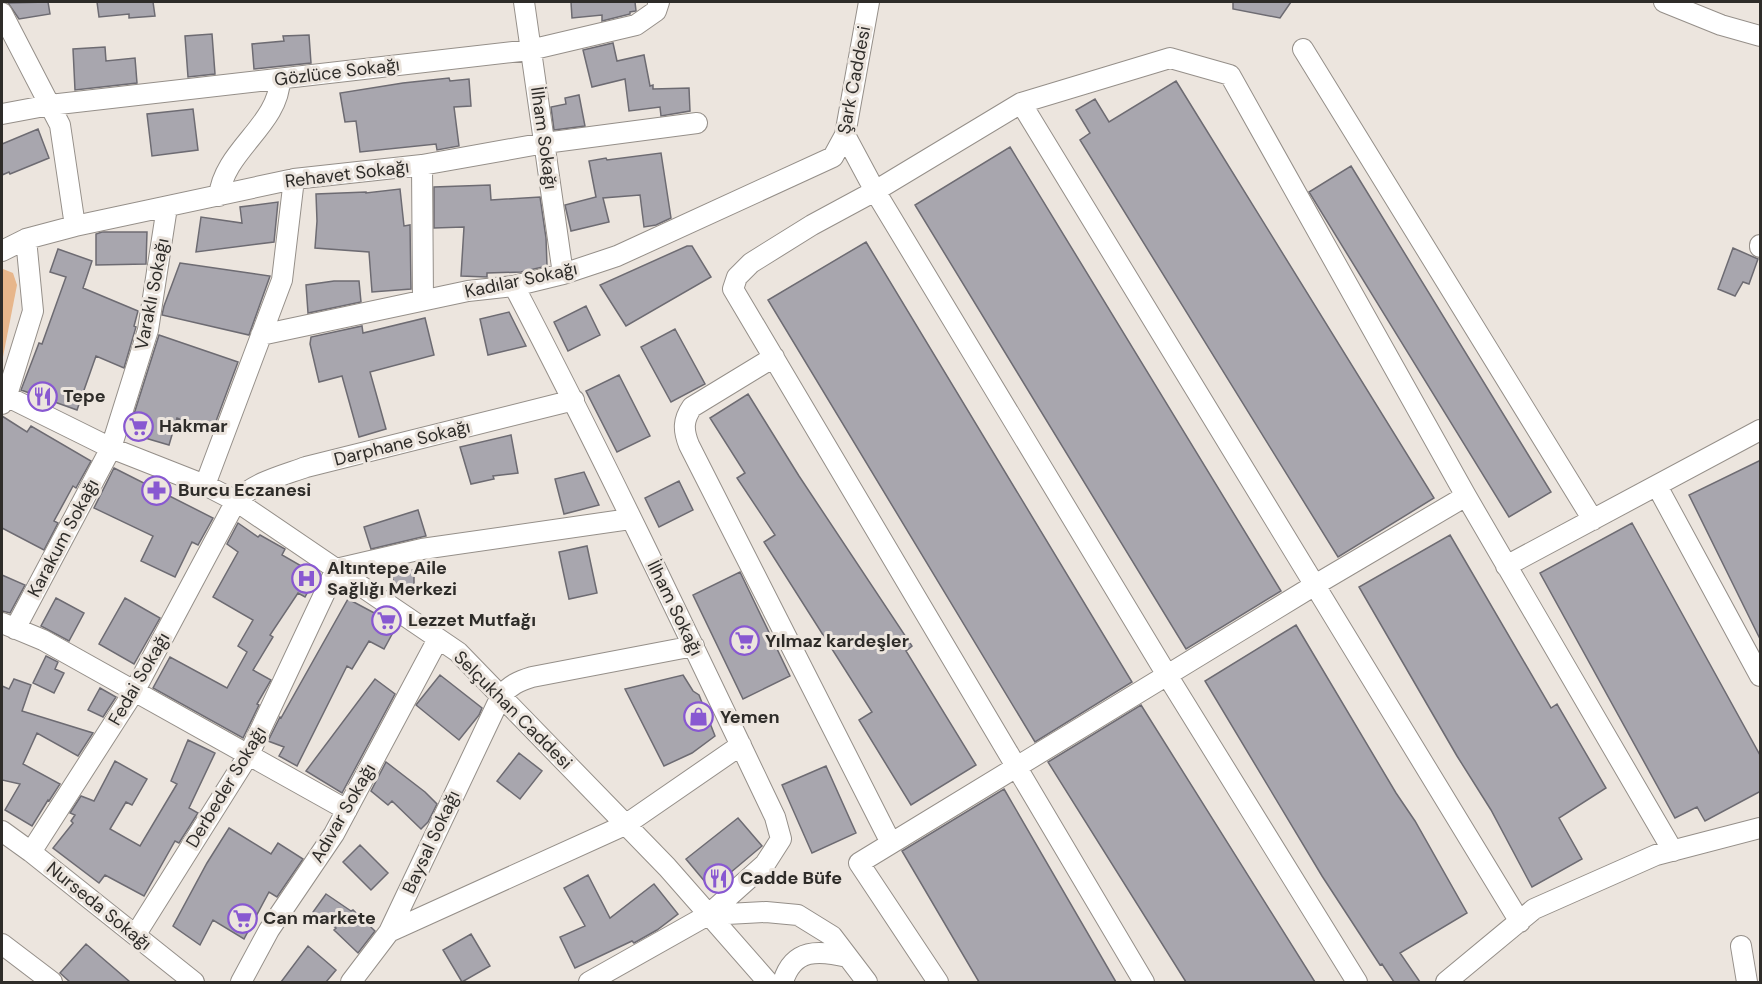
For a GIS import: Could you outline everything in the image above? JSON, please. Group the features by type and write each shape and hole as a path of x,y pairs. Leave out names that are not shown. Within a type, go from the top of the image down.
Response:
{"street":[{"name":"İlham Sokağı","path":"524,2 563,274"},
{"name":"Gözlüce Sokağı","path":"2,114 50,105 530,50 636,25 656,11 659,2"},
{"name":"Şark Caddesi","path":"833,157 845,135 868,2"},
{"path":"1664,2 1721,25 1761,36"},
{"path":"2,13 60,125 75,226"},
{"path":"1303,49 1593,520"},
{"path":"1144,982 733,289 737,277 761,256 1021,103 1170,58 1230,75 1466,496 1673,851"},
{"path":"219,196 224,175 274,105 280,89 280,78"},
{"path":"1021,103 1520,922"},
{"name":"Rehavet Sokağı","path":"2,251 26,239 75,226 294,179 422,165 545,143 697,123"},
{"path":"845,135 875,191 1167,675 1357,982"},
{"name":"Kadılar Sokağı","path":"261,335 423,300 514,285 563,274 617,255 833,157"},
{"path":"422,165 423,300"},
{"path":"205,485 282,280 294,179"},
{"name":"Varaklı Sokağı","path":"111,448 148,330 167,207"},
{"path":"3,398 33,311 26,239"},
{"name":"İlham Sokağı","path":"514,285 574,400 775,817 781,839 765,864 708,915"},
{"path":"774,357 692,407 685,418 684,432 891,843"},
{"name":"Selçukhan Caddesi","path":"3,398 111,448 205,485 236,501 458,652 667,867 768,982"},
{"name":"Darphane Sokağı","path":"236,501 247,491 260,484 306,467 574,400"},
{"path":"1506,566 1761,430"},
{"name":"Karakum Sokağı","path":"8,626 111,448"},
{"path":"1657,486 1761,676"},
{"path":"938,982 859,863 1315,585 1466,496"},
{"name":"Fedai Sokağı","path":"31,852 135,690 236,501"},
{"path":"336,569 422,549 630,519"},
{"name":"Derbeder Sokağı","path":"136,934 249,754 336,569"},
{"path":"8,626 43,640 135,690 346,810"},
{"name":"Adıvar Sokağı","path":"241,982 269,930 333,834 438,639"},
{"path":"501,696 511,686 532,677 694,646"},
{"name":"Baysal Sokağı","path":"351,982 389,932 501,696"},
{"path":"389,932 625,825 741,745"},
{"path":"1446,982 1534,909 1656,855 1761,828"},
{"name":"Nurseda Sokağı","path":"2,831 136,934 194,982"},
{"path":"589,982 708,915 766,912 798,915 832,936 867,982"},
{"path":"2,944 52,982"},
{"path":"1741,946 1747,982"},
{"path":"783,982 786,971 802,956 824,951 848,957"}],"shaded area":[{"path":"2,270 13,273 17,285 2,362"}],"building":[{"path":"48,2 50,14 19,19 8,3"},
{"path":"97,2 153,2 155,16 129,18 129,14 99,17"},
{"path":"571,2 635,2 636,11 602,21 602,15 572,18"},
{"path":"1233,2 1291,2 1280,18 1233,9"},
{"path":"212,34 215,74 188,77 185,36"},
{"path":"309,35 311,63 254,69 252,44 284,41 283,36"},
{"path":"613,43 617,61 644,55 650,86 653,85 653,89 689,88 690,111 661,116 660,107 629,111 625,79 592,87 583,50"},
{"path":"105,47 106,61 135,58 137,83 75,90 73,49"},
{"path":"449,78 450,81 469,79 471,106 454,107 459,146 437,150 436,144 360,152 356,121 345,122 340,93"},
{"path":"1176,81 1434,498 1338,557 1080,140 1090,133 1076,110 1095,99 1109,122"},
{"path":"579,95 585,126 554,130 551,107 566,104 565,98"},
{"path":"193,109 198,150 152,156 147,114"},
{"path":"38,129 49,158 2,175 2,144"},
{"path":"1010,147 1281,591 1186,649 915,205"},
{"path":"661,153 671,218 656,225 644,227 640,195 603,198 609,222 571,231 565,205 596,197 589,161"},
{"path":"1351,166 1551,492 1509,517 1309,192"},
{"path":"490,185 491,200 540,197 546,238 547,266 521,272 487,273 487,277 461,276 464,227 434,228 434,187"},
{"path":"400,189 404,226 410,225 411,289 372,292 369,252 315,248 316,194 366,193"},
{"path":"278,202 274,242 196,252 201,217 242,223 240,207"},
{"path":"147,232 146,264 96,265 96,234"},
{"path":"866,242 1132,682 1035,742 768,300"},
{"path":"687,246 692,246 711,277 626,326 600,285"},
{"path":"1733,248 1758,259 1749,284 1743,282 1735,296 1718,289"},
{"path":"58,249 92,261 83,288 138,311 134,326 136,327 124,368 96,356 77,410 21,390 39,343 42,344 66,277 50,272"},
{"path":"180,263 270,276 249,335 162,315"},
{"path":"334,281 359,281 361,302 308,313 306,285"},
{"path":"586,306 600,335 568,351 554,322"},
{"path":"509,312 526,346 488,355 480,319"},
{"path":"425,318 434,355 370,372 386,429 359,437 342,376 319,382 310,344 311,337 362,326 363,333"},
{"path":"675,329 705,384 671,402 641,347"},
{"path":"159,335 238,362 212,432 177,418 169,445 128,433"},
{"path":"619,375 650,436 617,452 586,391"},
{"path":"748,394 799,476 912,646 906,651 976,765 911,805 859,720 872,712 764,542 775,535 737,478 745,473 710,418"},
{"path":"2,416 27,432 31,426 91,461 76,488 73,486 54,521 58,523 44,550 2,528"},
{"path":"511,435 518,473 493,476 494,479 471,484 460,447"},
{"path":"1761,460 1761,641 1689,495"},
{"path":"114,468 213,518 198,545 192,542 175,577 141,561 153,536 94,508"},
{"path":"584,472 599,505 564,514 555,479"},
{"path":"679,481 693,510 659,527 645,498"},
{"path":"418,510 426,536 371,549 364,527"},
{"path":"238,523 258,537 260,535 285,549 282,555 317,575 305,597 298,593 270,635 273,637 253,670 271,680 257,704 259,705 243,738 153,688 170,657 227,688 247,652 238,646 253,620 213,597 238,552 227,544"},
{"path":"1632,523 1761,757 1761,791 1705,821 1697,807 1675,818 1540,573"},
{"path":"1450,535 1551,708 1557,704 1606,788 1559,818 1582,859 1532,887 1491,810 1359,587"},
{"path":"587,546 597,593 569,599 559,552"},
{"path":"393,570 414,570 414,590 393,591"},
{"path":"740,572 790,676 743,699 693,595"},
{"path":"2,575 25,585 10,613 2,611"},
{"path":"56,598 84,613 69,641 41,626"},
{"path":"125,598 160,618 134,664 99,644"},
{"path":"348,599 397,625 384,649 369,641 352,669 347,666 297,766 279,756 284,747 268,741"},
{"path":"1296,625 1415,821 1467,913 1400,953 1420,982 1394,982 1382,964 1380,965 1322,876 1205,681"},
{"path":"46,656 58,662 55,669 64,673 54,693 33,683"},
{"path":"440,675 482,708 459,740 416,705"},
{"path":"683,675 693,691 699,695 715,736 692,753 664,766 625,689"},
{"path":"14,679 31,685 22,711 93,733 78,756 37,733 23,764 60,784 32,826 5,810 20,784 2,780 2,686 9,689"},
{"path":"375,679 395,694 342,793 306,771"},
{"path":"100,688 116,697 103,717 88,710"},
{"path":"1141,705 1315,982 1186,982 1048,762"},
{"path":"188,740 215,753 189,808 198,813 179,843 175,841 144,896 105,875 99,883 53,848 73,823 71,821 75,815 70,813 81,796 94,801 115,761 147,779 132,805 126,802 110,829 140,846 177,784 171,781"},
{"path":"519,753 542,771 520,799 497,781"},
{"path":"386,762 437,804 428,822 421,829 392,801 388,805 371,791"},
{"path":"826,766 856,833 812,853 782,785"},
{"path":"1004,789 1116,982 979,982 902,851"},
{"path":"738,818 762,846 711,889 686,859"},
{"path":"229,828 271,854 278,843 303,859 277,897 269,892 244,939 213,920 200,945 173,926"},
{"path":"360,845 388,873 371,890 343,862"},
{"path":"588,875 610,918 654,884 678,914 657,930 634,943 632,941 575,968 560,937 585,926 564,888"},
{"path":"326,894 351,911 353,910 375,931 358,953 334,930 336,928 313,912"},
{"path":"471,934 490,966 462,982 443,950"},
{"path":"86,944 130,982 70,982 60,973"},
{"path":"308,946 336,970 326,982 281,982"}],"place":[{"name":"Tepe","path":"42,396"},
{"name":"Hakmar","path":"138,426"},
{"name":"Burcu Eczanesi","path":"157,490"},
{"name":"Altıntepe Aile Sağlığı Merkezi","path":"306,578"},
{"name":"Lezzet Mutfağı","path":"387,620"},
{"name":"Yılmaz kardeşler","path":"744,641"},
{"name":"Yemen","path":"699,717"},
{"name":"Cadde Büfe","path":"719,878"},
{"name":"Can markete","path":"242,918"}]}
